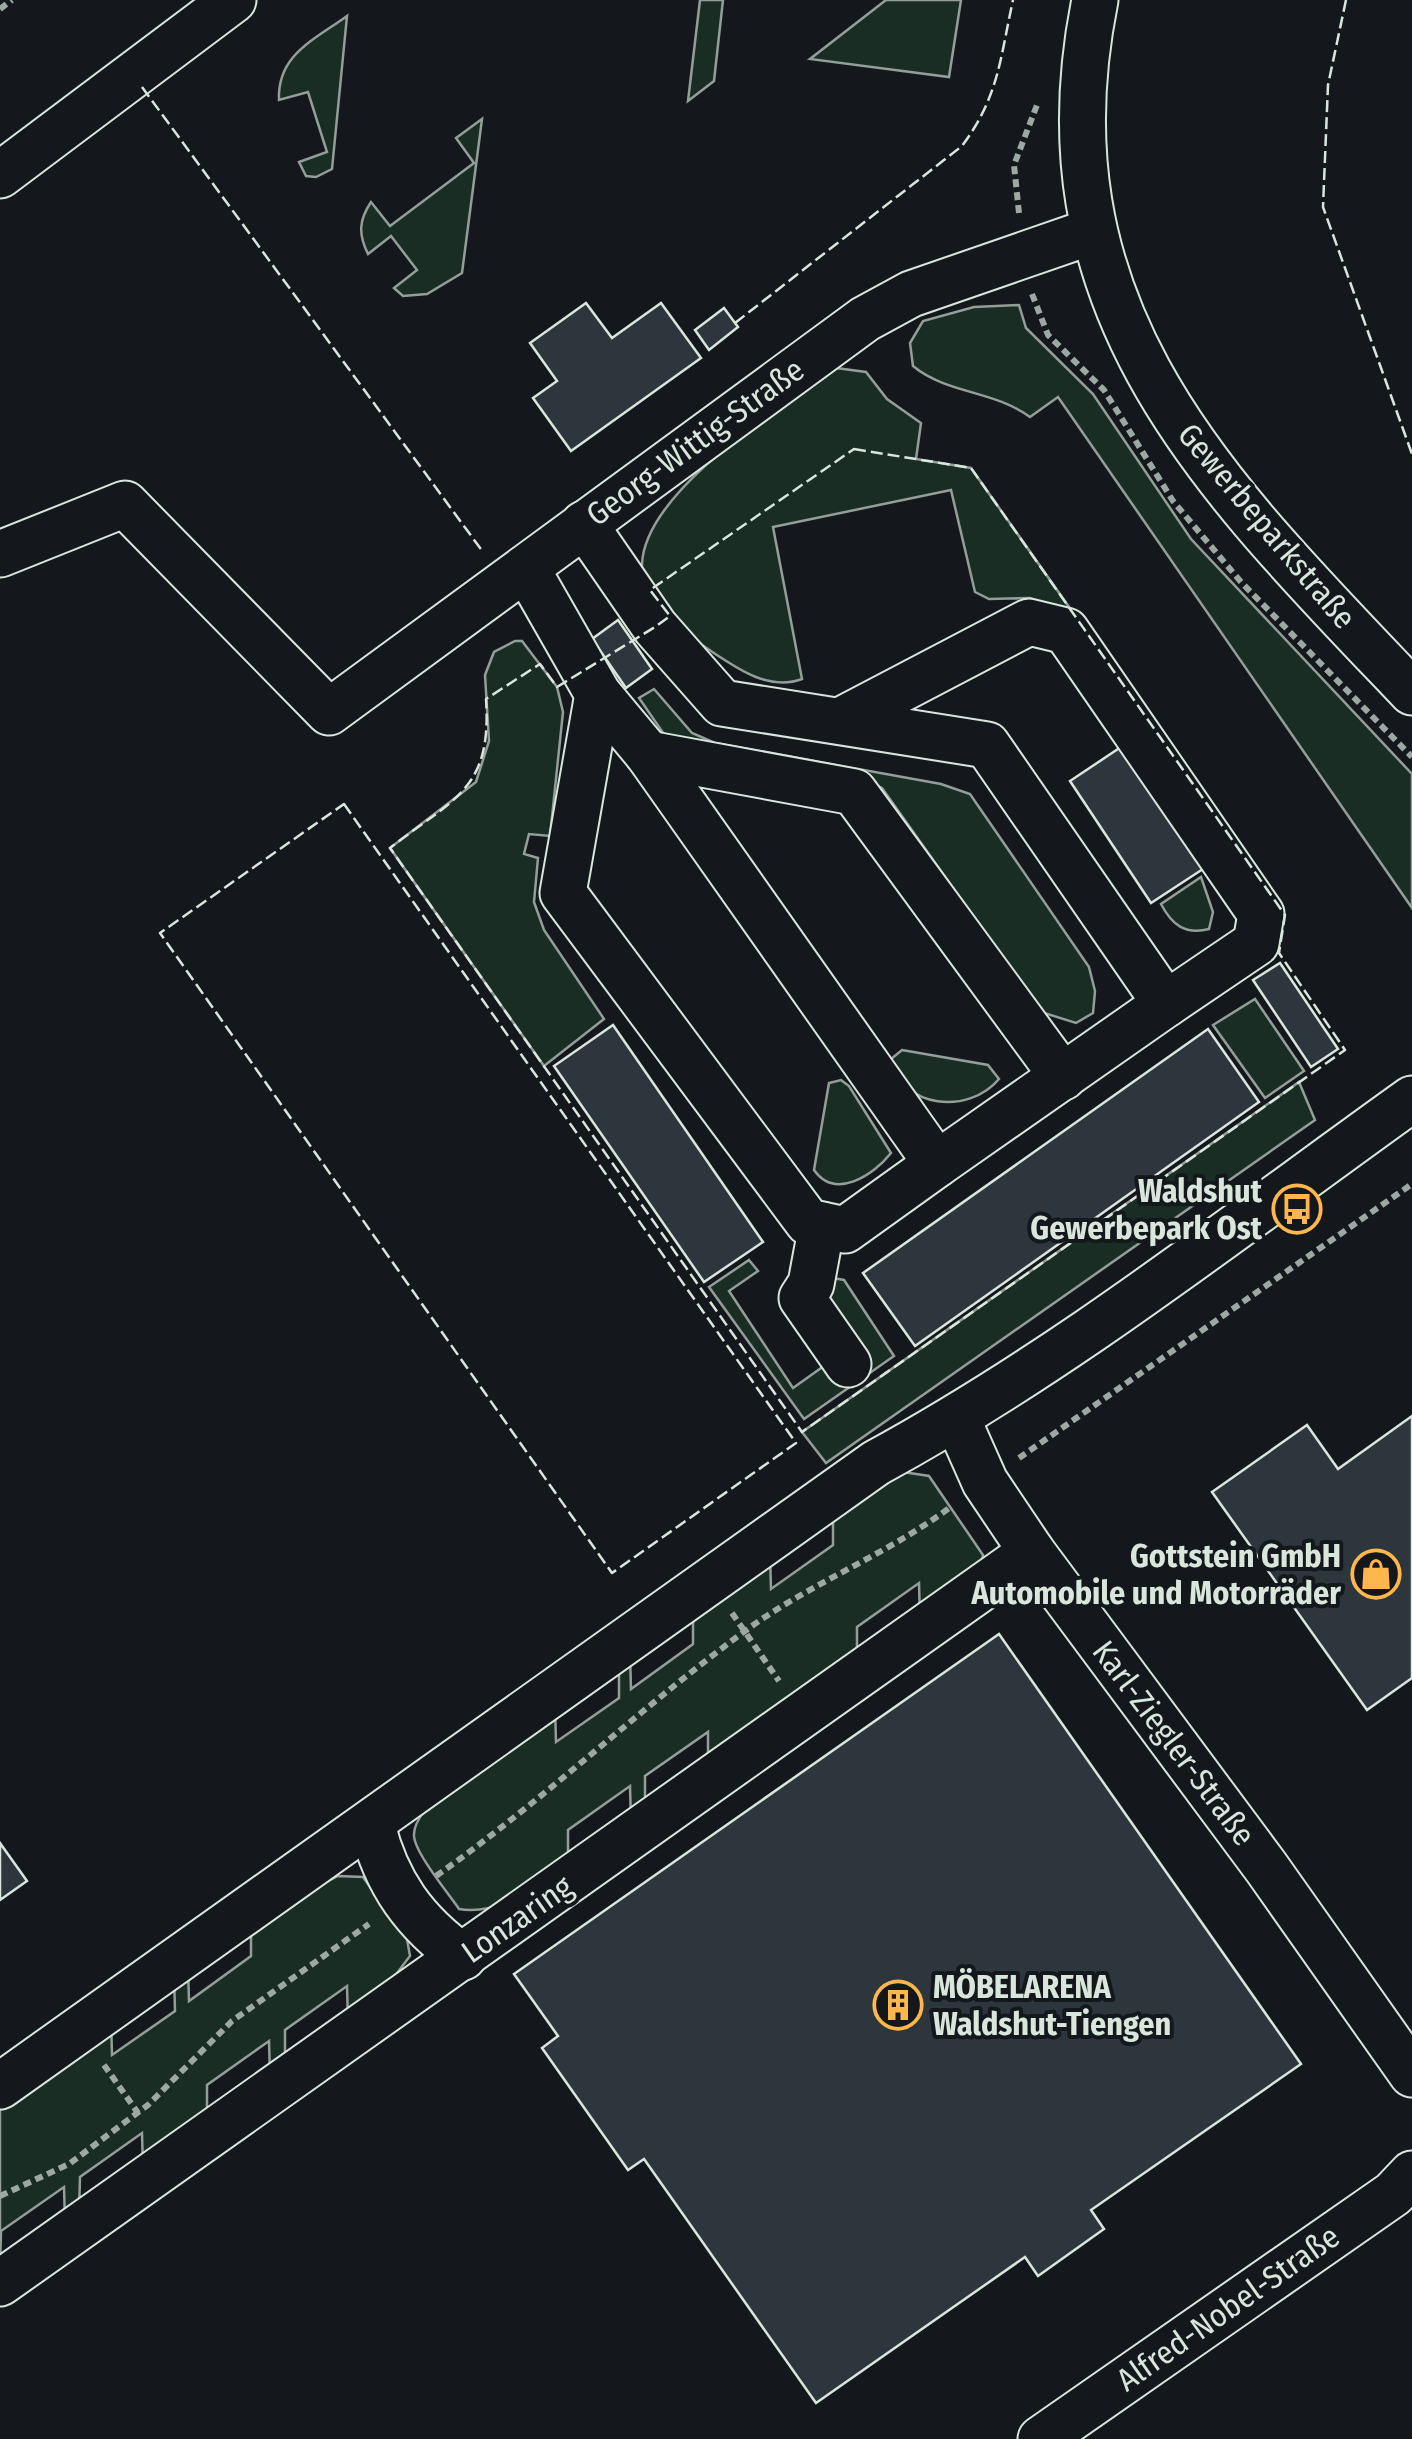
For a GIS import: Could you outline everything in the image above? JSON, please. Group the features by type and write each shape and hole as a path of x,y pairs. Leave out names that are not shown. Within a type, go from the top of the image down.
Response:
{"street":[{"path":"0,175 233,0"},
{"name":"Gewerbeparkstraße","path":"1095,0 1088,35 1082,141 1093,232 1125,330 1177,421 1218,478 1286,558 1412,692"},
{"name":"Georg-Wittig-Straße","path":"0,554 125,504 329,712 865,318 911,294 1093,232"},
{"path":"584,524 654,626 722,704 987,745 1166,1004"},
{"path":"526,568 598,694 648,754 937,1164"},
{"path":"598,694 563,893 808,1222 845,1230 1256,944 1261,914 1066,631 1029,622 840,721"},
{"path":"648,754 854,792 1063,1078"},
{"path":"0,2086 876,1463 957,1419 1412,1100"},
{"path":"822,1224 812,1284 792,1304 848,1364"},
{"name":"Karl-Ziegler-Straße","path":"957,1419 984,1482 1032,1552 1266,1867 1412,2074"},
{"name":"Lonzaring","path":"0,2284 1032,1552"},
{"path":"372,1825 380,1861 402,1900 433,1936 463,1957"},
{"name":"Alfred-Nobel-Straße","path":"1041,2439 1393,2194 1412,2174"}],"path":[{"path":"0,10 12,0"},
{"path":"0,2196 69,2164 138,2113 232,2021 515,1821 744,1631 786,1603 908,1539 1412,1184"},
{"path":"711,1584 804,1716"},
{"path":"79,2030 138,2113"}],"green space":[{"path":"700,0 723,0 714,81 688,101"},
{"path":"886,0 961,0 949,77 810,59"},
{"path":"347,16 332,169 316,177 306,176 299,162 327,152 308,92 279,100 280,84 284,71 300,50"},
{"path":"482,119 462,273 427,294 403,296 394,288 417,270 391,236 368,254 361,234 364,215 371,202 390,226 474,163 456,138"},
{"path":"1019,305 1026,328 1093,394 1191,539 1412,774 1412,908 1058,397 1030,417 1001,402 940,382 913,366 910,343 923,321 974,307"},
{"path":"836,368 866,372 887,399 921,423 916,459 971,468 1074,614 1030,598 989,599 975,592 951,490 773,527 802,679 776,682 751,675 705,647 675,622 648,587 642,564 649,536 666,508 720,453"},
{"path":"522,641 557,687 563,712 550,836 529,834 524,854 538,858 534,902 544,930 604,1019 544,1066 390,848 476,782 489,741 485,675 494,652"},
{"path":"654,689 692,733 715,743 941,784 970,794 1089,967 1095,991 1093,1013 1076,1023 1041,1012 882,788 862,779 668,740 639,698"},
{"path":"1201,877 1213,912 1209,929 1186,929 1170,918 1161,904"},
{"path":"1255,999 1304,1071 1265,1098 1213,1025"},
{"path":"902,1050 988,1065 999,1079 986,1091 954,1102 922,1097 897,1076 891,1059"},
{"path":"841,1080 849,1086 891,1153 874,1170 843,1184 823,1179 814,1170 829,1083"},
{"path":"1299,1082 1315,1120 826,1463 802,1432"},
{"path":"749,1260 758,1271 729,1291 793,1388 828,1363 828,1300 833,1278 844,1280 894,1356 804,1419 709,1287"},
{"path":"903,1472 929,1476 983,1555 979,1575 920,1618 919,1583 857,1627 857,1663 708,1766 708,1732 645,1776 645,1812 631,1821 630,1786 568,1830 568,1866 544,1883 502,1904 459,1909 426,1862 414,1836 418,1821 449,1785 555,1707 556,1742 619,1698 619,1662 630,1654 631,1689 693,1644 693,1608 770,1555 771,1589 833,1545 833,1509"},
{"path":"338,1876 363,1877 407,1939 410,1956 385,1989 348,2021 347,1986 285,2030 285,2066 270,2076 269,2041 207,2085 207,2121 143,2168 142,2133 80,2177 79,2213 65,2222 64,2187 1,2231 0,2268 0,2100 111,2020 112,2055 175,2011 174,1975 188,1967 189,2001 251,1956 251,1921"}],"building":[{"path":"586,303 612,338 661,303 701,358 571,451 533,398 557,381 530,343"},
{"path":"724,308 738,327 709,350 695,330"},
{"path":"618,620 652,669 626,688 592,639"},
{"path":"1121,747 1203,869 1151,903 1070,781"},
{"path":"1280,963 1338,1049 1311,1067 1253,980"},
{"path":"613,1025 763,1242 704,1282 554,1066"},
{"path":"1208,1029 1259,1102 915,1346 863,1273"},
{"path":"1412,1416 1412,1678 1367,1710 1212,1492 1307,1425 1338,1469"},
{"name":"MÖBELARENA Waldshut-Tiengen","path":"999,1634 1301,2064 1091,2210 1104,2229 1038,2276 1025,2257 816,2403 644,2159 628,2170 542,2048 558,2036 514,1974"},
{"path":"0,1843 27,1881 0,1900"}],"fence":[{"path":"735,323 962,146 991,93 1013,0"},
{"path":"1346,0 1328,85 1323,207 1412,454"},
{"path":"142,87 483,552"},
{"path":"854,449 971,468 1285,915 1279,953 1345,1050 802,1432 390,848 465,789 483,754 486,699 540,664 557,687 655,627 670,616 650,590 854,449"},
{"path":"344,804 796,1443 612,1573 160,933 344,804"}],"place":[{"name":"Waldshut Gewerbepark Ost","path":"1297,1209"},
{"name":"Gottstein GmbH Automobile und Motorräder","path":"1376,1574"},
{"name":"MÖBELARENA Waldshut-Tiengen","path":"898,2005"}]}
